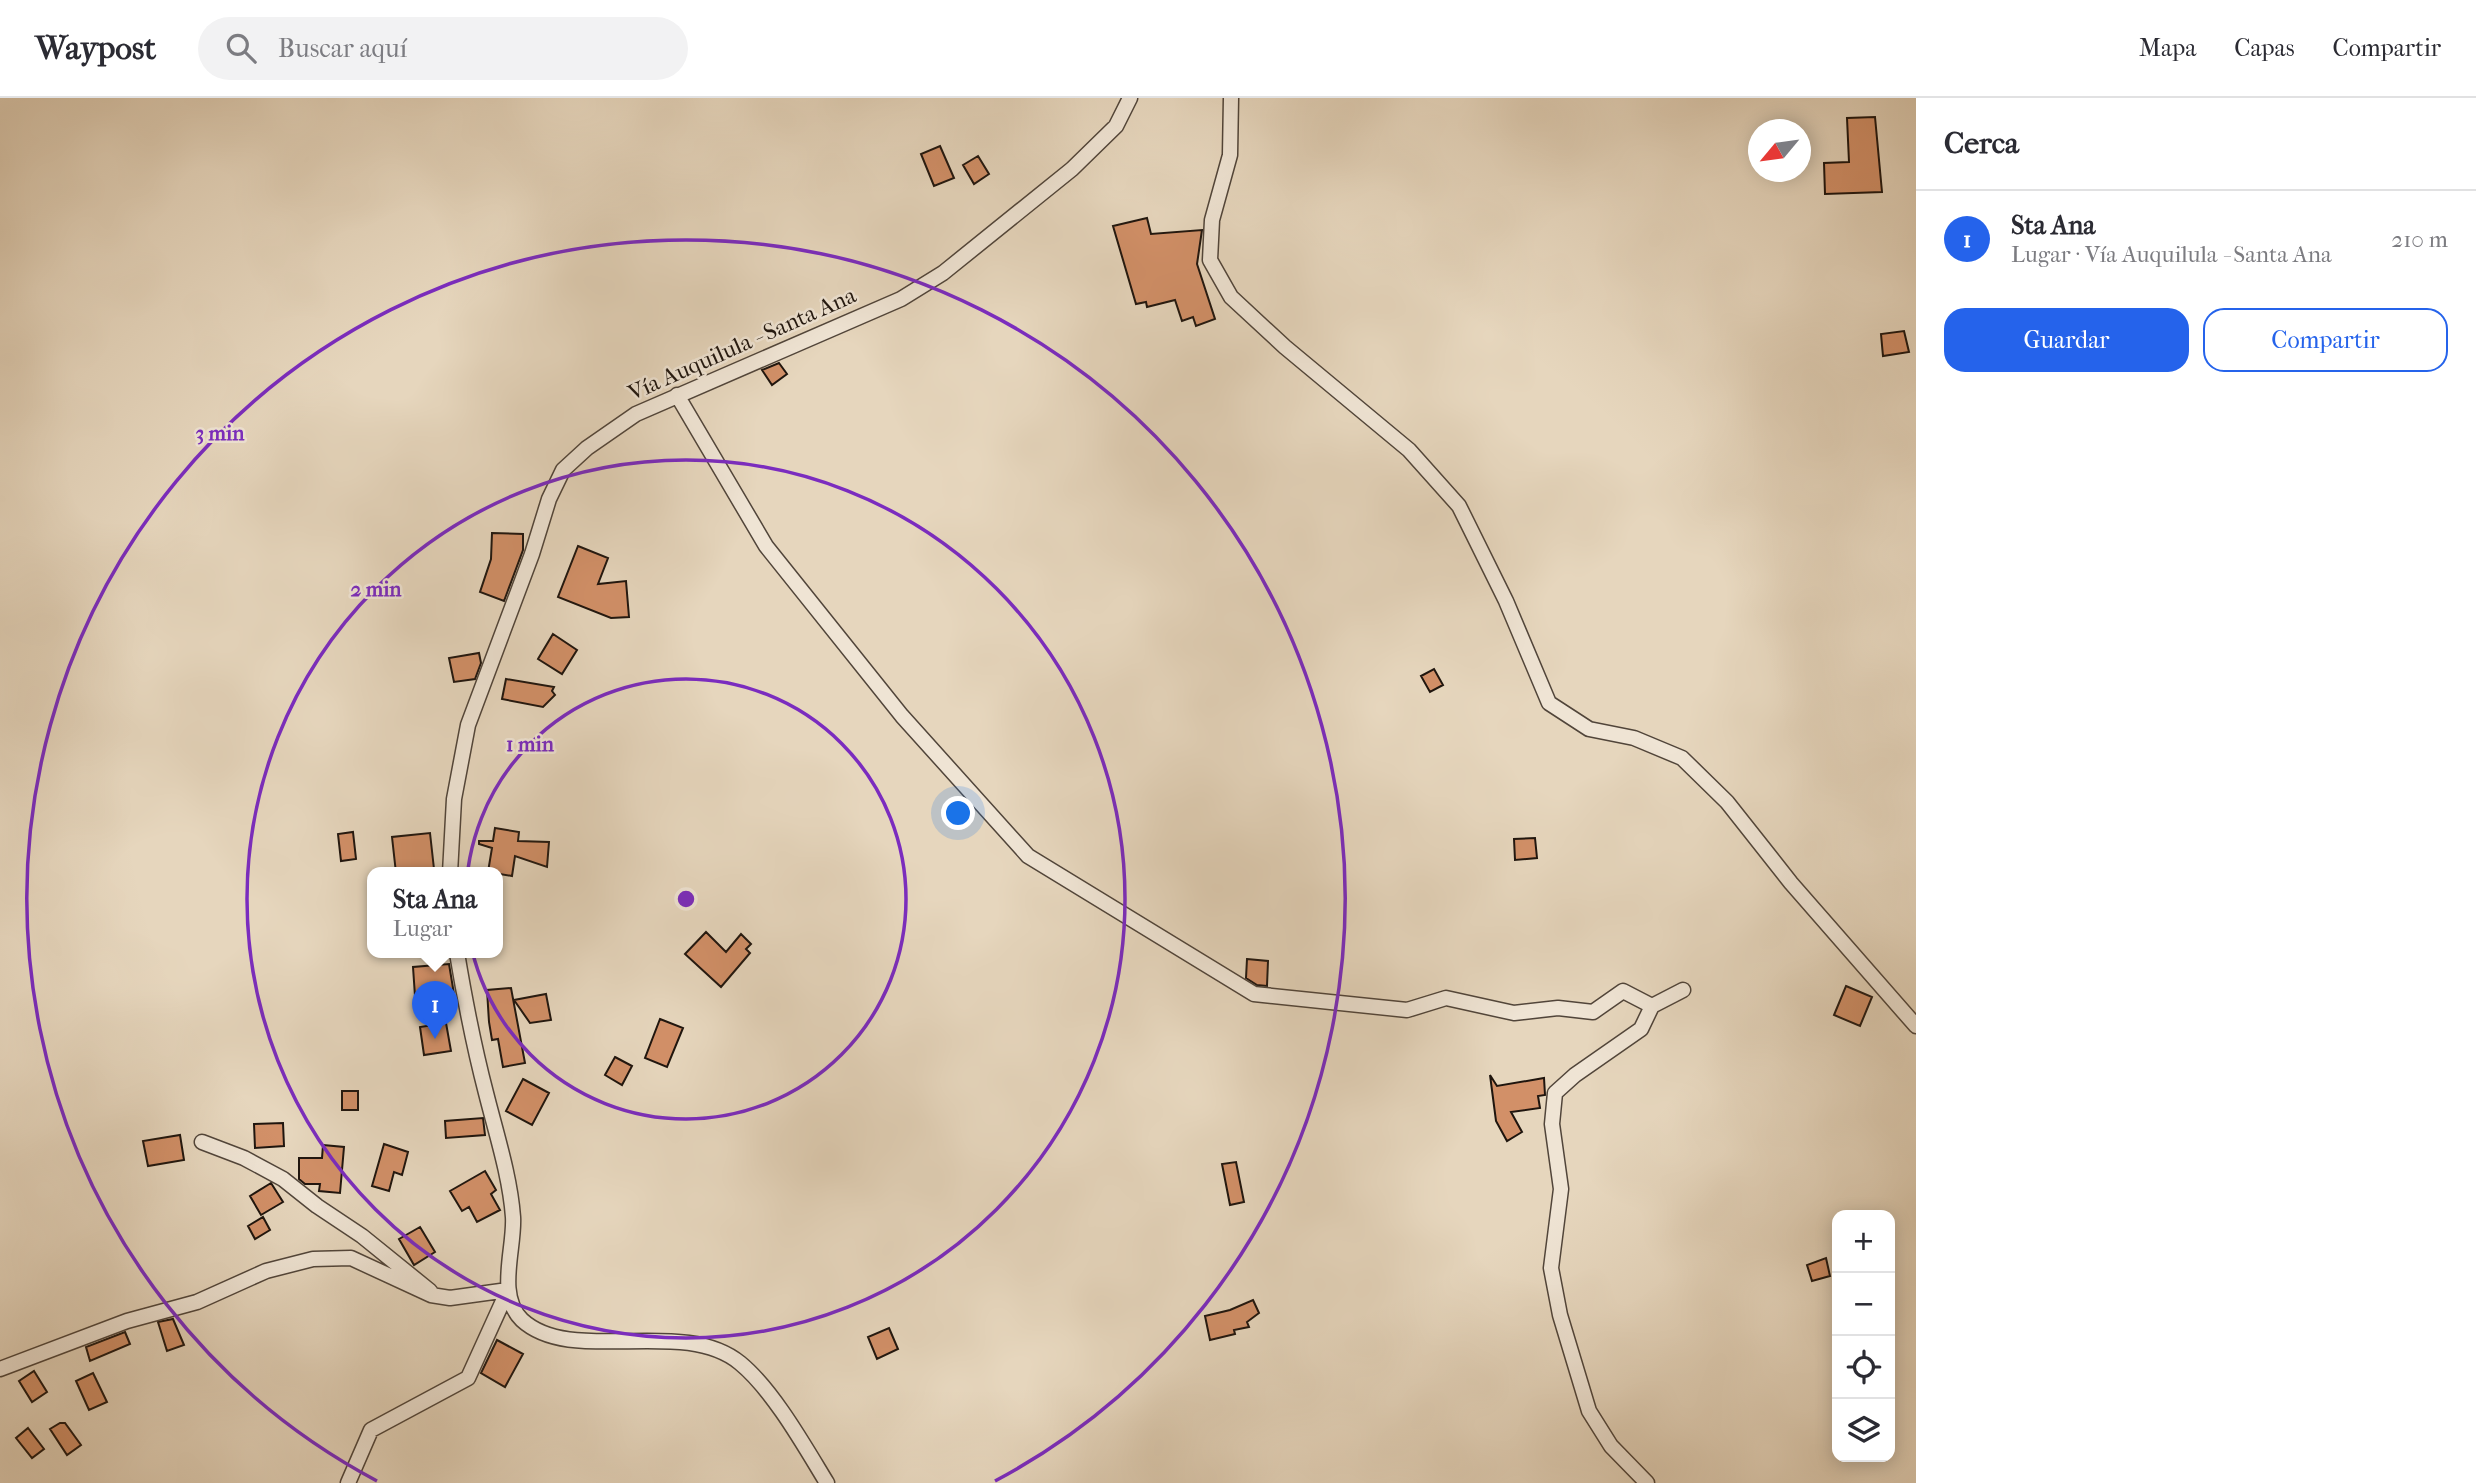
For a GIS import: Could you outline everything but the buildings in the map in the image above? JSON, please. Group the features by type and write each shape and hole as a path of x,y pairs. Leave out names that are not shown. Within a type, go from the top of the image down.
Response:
{"street":[{"name":"Vía Auquilula - Santa Ana","path":"450,867 454,799 468,725 533,554 549,499 563,470 587,448 636,414 901,299 943,274 1073,169 1116,126 1130,98"},
{"path":"1231,98 1230,155 1212,220 1210,260 1231,297 1285,348 1409,450 1459,506 1506,601 1549,703 1589,729 1634,738 1682,758 1727,802 1791,883 1916,1026"},
{"path":"677,395 766,546 902,716 1028,856 1254,994 1407,1010 1446,998 1514,1013 1558,1008 1593,1012 1623,991 1652,1006"},
{"path":"348,1483 371,1430 468,1378 508,1290 513,1218 504,1167 471,1036 458,958"},
{"path":"1647,1483 1611,1446 1588,1411 1560,1315 1551,1268 1561,1189 1552,1124 1555,1093 1575,1075 1641,1029 1652,1006 1683,990"},
{"path":"202,1142 244,1158 283,1179 428,1286 432,1295"},
{"path":"0,1368 127,1321 197,1302 267,1272 313,1259 351,1258 432,1295 450,1298 508,1290"},
{"path":"508,1290 520,1318 542,1333 562,1338 679,1342 714,1348 740,1363 788,1420 827,1483"}],"place":[{"name":"Sta Ana","path":"435,1039"}]}
